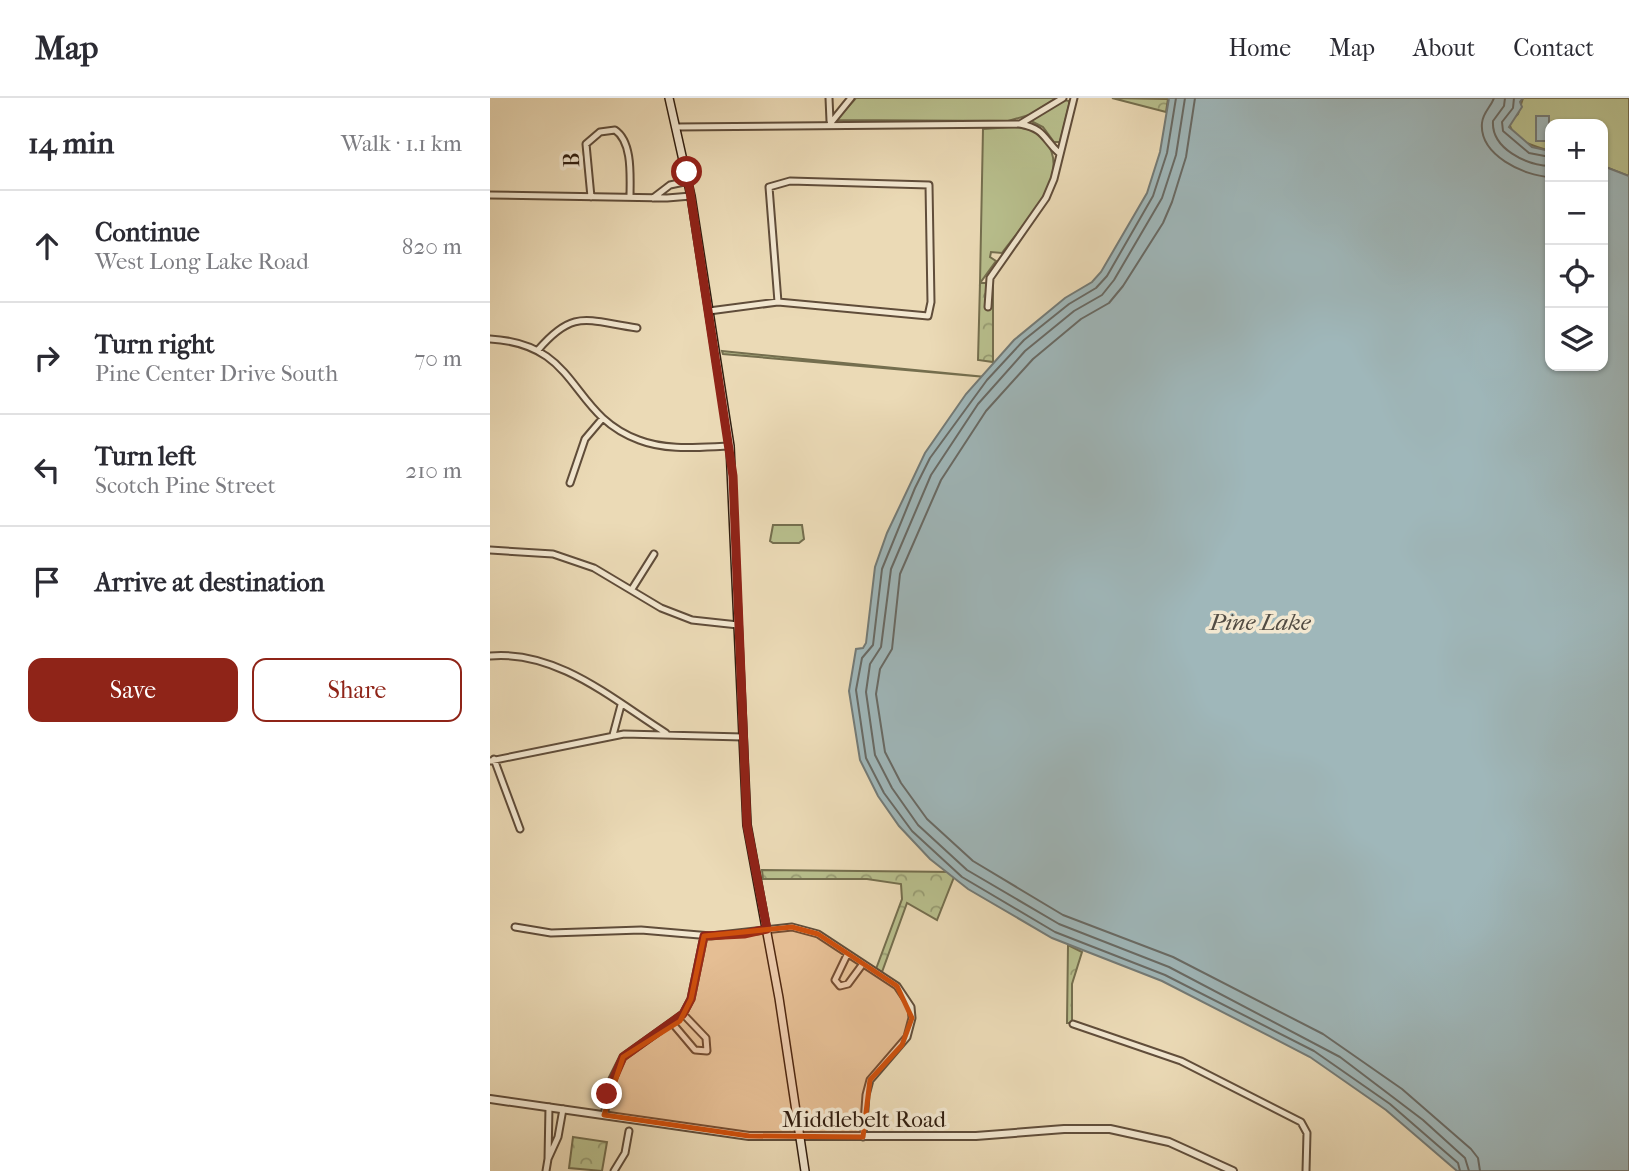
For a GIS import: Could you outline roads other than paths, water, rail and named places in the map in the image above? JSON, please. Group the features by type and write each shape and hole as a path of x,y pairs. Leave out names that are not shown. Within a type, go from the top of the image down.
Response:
{"main road":[{"path":"669,98 689,181 730,446 747,825 767,929 805,1171"}],"street":[{"path":"829,98 830,124"},
{"path":"830,124 851,98"},
{"path":"1020,124 1063,98"},
{"path":"988,307 989,278 1046,198 1074,98"},
{"path":"677,127 1020,124 1034,126 1060,154"},
{"name":"B","path":"591,197 586,144 600,132 615,130 621,134 626,146 631,197"},
{"path":"653,198 670,186 689,181"},
{"path":"709,311 778,302 929,316 929,185 790,181 769,187 778,302"},
{"path":"490,195 653,198 691,195"},
{"path":"538,350 556,328 578,319 637,328"},
{"path":"490,340 509,340 538,350 562,368 602,419 639,440 659,445 730,446"},
{"path":"570,483 584,439 602,419"},
{"path":"490,550 553,554 594,568 661,608 692,620 738,625"},
{"path":"632,589 654,554"},
{"path":"490,656 533,659 562,668 666,733"},
{"path":"613,735 621,705"},
{"path":"520,829 492,760 613,735 666,733 743,737"},
{"path":"515,927 551,933 641,930 704,936 792,927 807,929 897,986 907,999 912,1018 902,1045 876,1070 870,1080 866,1095 863,1137"},
{"path":"604,1115 612,1079 623,1057 641,1042 673,1024 683,1014 691,999 704,936"},
{"path":"846,955 835,980 840,986 848,984 862,965"},
{"path":"673,1024 695,1050 707,1051 706,1038 683,1014"},
{"path":"1073,1024 1181,1061 1301,1122 1307,1133 1306,1171"},
{"name":"Middlebelt Road","path":"490,1098 749,1136 976,1136 1064,1129 1110,1129 1180,1146 1233,1171"},
{"path":"546,1171 549,1107"},
{"path":"548,1159 558,1137 563,1109"},
{"path":"614,1171 625,1153 629,1131"}],"water":[{"name":"Pine Lake","path":"1169,98 1523,98 1520,102 1522,107 1509,127 1532,147 1545,150 1545,371 1608,371 1608,168 1629,176 1629,1171 1457,1171 1386,1110 1310,1057 1162,981 1052,938 968,889 930,859 899,826 878,796 860,760 849,691 856,649 863,648 866,643 875,567 887,533 925,453 966,394 1014,340 1065,298 1092,282 1101,272 1147,193 1160,152"},
{"path":"1536,116 1549,116 1549,119 1545,119 1545,141 1536,141"}]}
